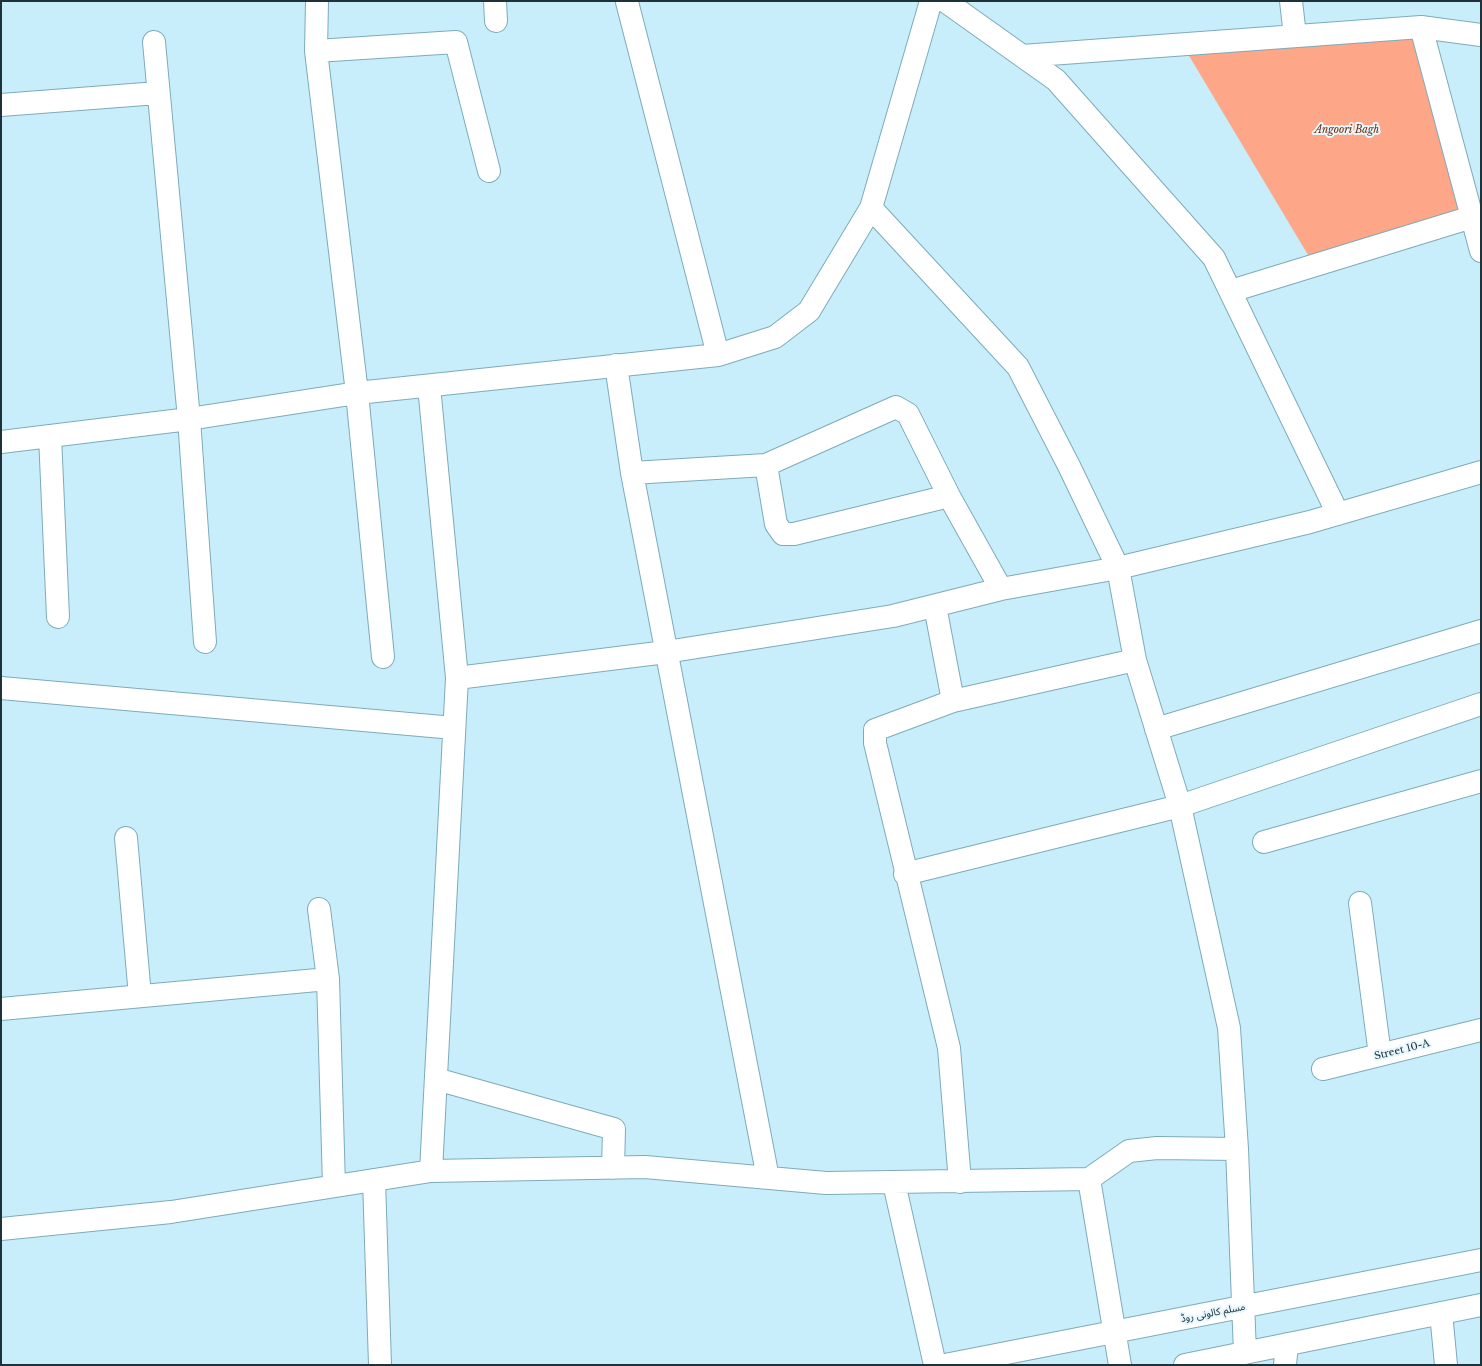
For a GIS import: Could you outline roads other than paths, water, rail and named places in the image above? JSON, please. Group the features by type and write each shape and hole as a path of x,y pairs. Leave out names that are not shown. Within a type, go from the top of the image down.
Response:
{"street":[{"path":"317,1 316,51 357,393 382,657"},
{"path":"1,442 189,419 357,393 718,355 775,337 809,311 871,208 931,1"},
{"path":"945,1 1056,80 1214,258 1338,514"},
{"path":"1291,1 1295,36"},
{"path":"628,2 718,355"},
{"path":"1022,56 1421,27 1481,35"},
{"path":"1421,27 1481,252"},
{"path":"154,42 189,419 205,642"},
{"path":"316,51 456,42 489,171"},
{"path":"1,105 158,93"},
{"path":"871,208 1018,367 1069,466 1118,568 1135,660 1180,806 1229,1028 1237,1149 1245,1353"},
{"path":"1231,291 1472,217"},
{"path":"616,365 632,473 768,1178"},
{"path":"429,386 457,678 431,1171"},
{"path":"632,473 766,465 896,407 908,414 949,496 1001,589"},
{"path":"50,436 58,617"},
{"path":"766,465 776,524 783,534 794,534 949,496"},
{"path":"457,678 666,652 893,616 1001,589 1118,568 1338,514 1481,472"},
{"path":"935,606 953,701"},
{"path":"1156,729 1481,632"},
{"path":"960,1182 949,1048 875,743 876,730 953,701 1135,660"},
{"path":"1,688 454,728"},
{"path":"906,874 1180,806 1481,704"},
{"path":"1264,842 1481,781"},
{"path":"126,838 140,996"},
{"path":"1360,903 1380,1055"},
{"path":"319,909 328,979 334,1186"},
{"path":"1,1009 328,979"},
{"name":"Street 10-A","path":"1323,1069 1481,1030"},
{"path":"436,1079 614,1128 613,1168"},
{"path":"1,1229 171,1212 431,1171 645,1167 826,1183 1089,1179 1129,1151 1157,1148 1237,1149"},
{"path":"1089,1179 1120,1365"},
{"path":"374,1180 380,1365"},
{"path":"894,1183 935,1365"},
{"name":"مسلم کالونی روڈ","path":"945,1365 1481,1260"},
{"path":"1185,1365 1245,1353 1286,1355 1441,1313 1481,1305"},
{"path":"1441,1313 1446,1365"}],"park label":[{"name":"Angoori Bagh","path":"1347,130"}]}
